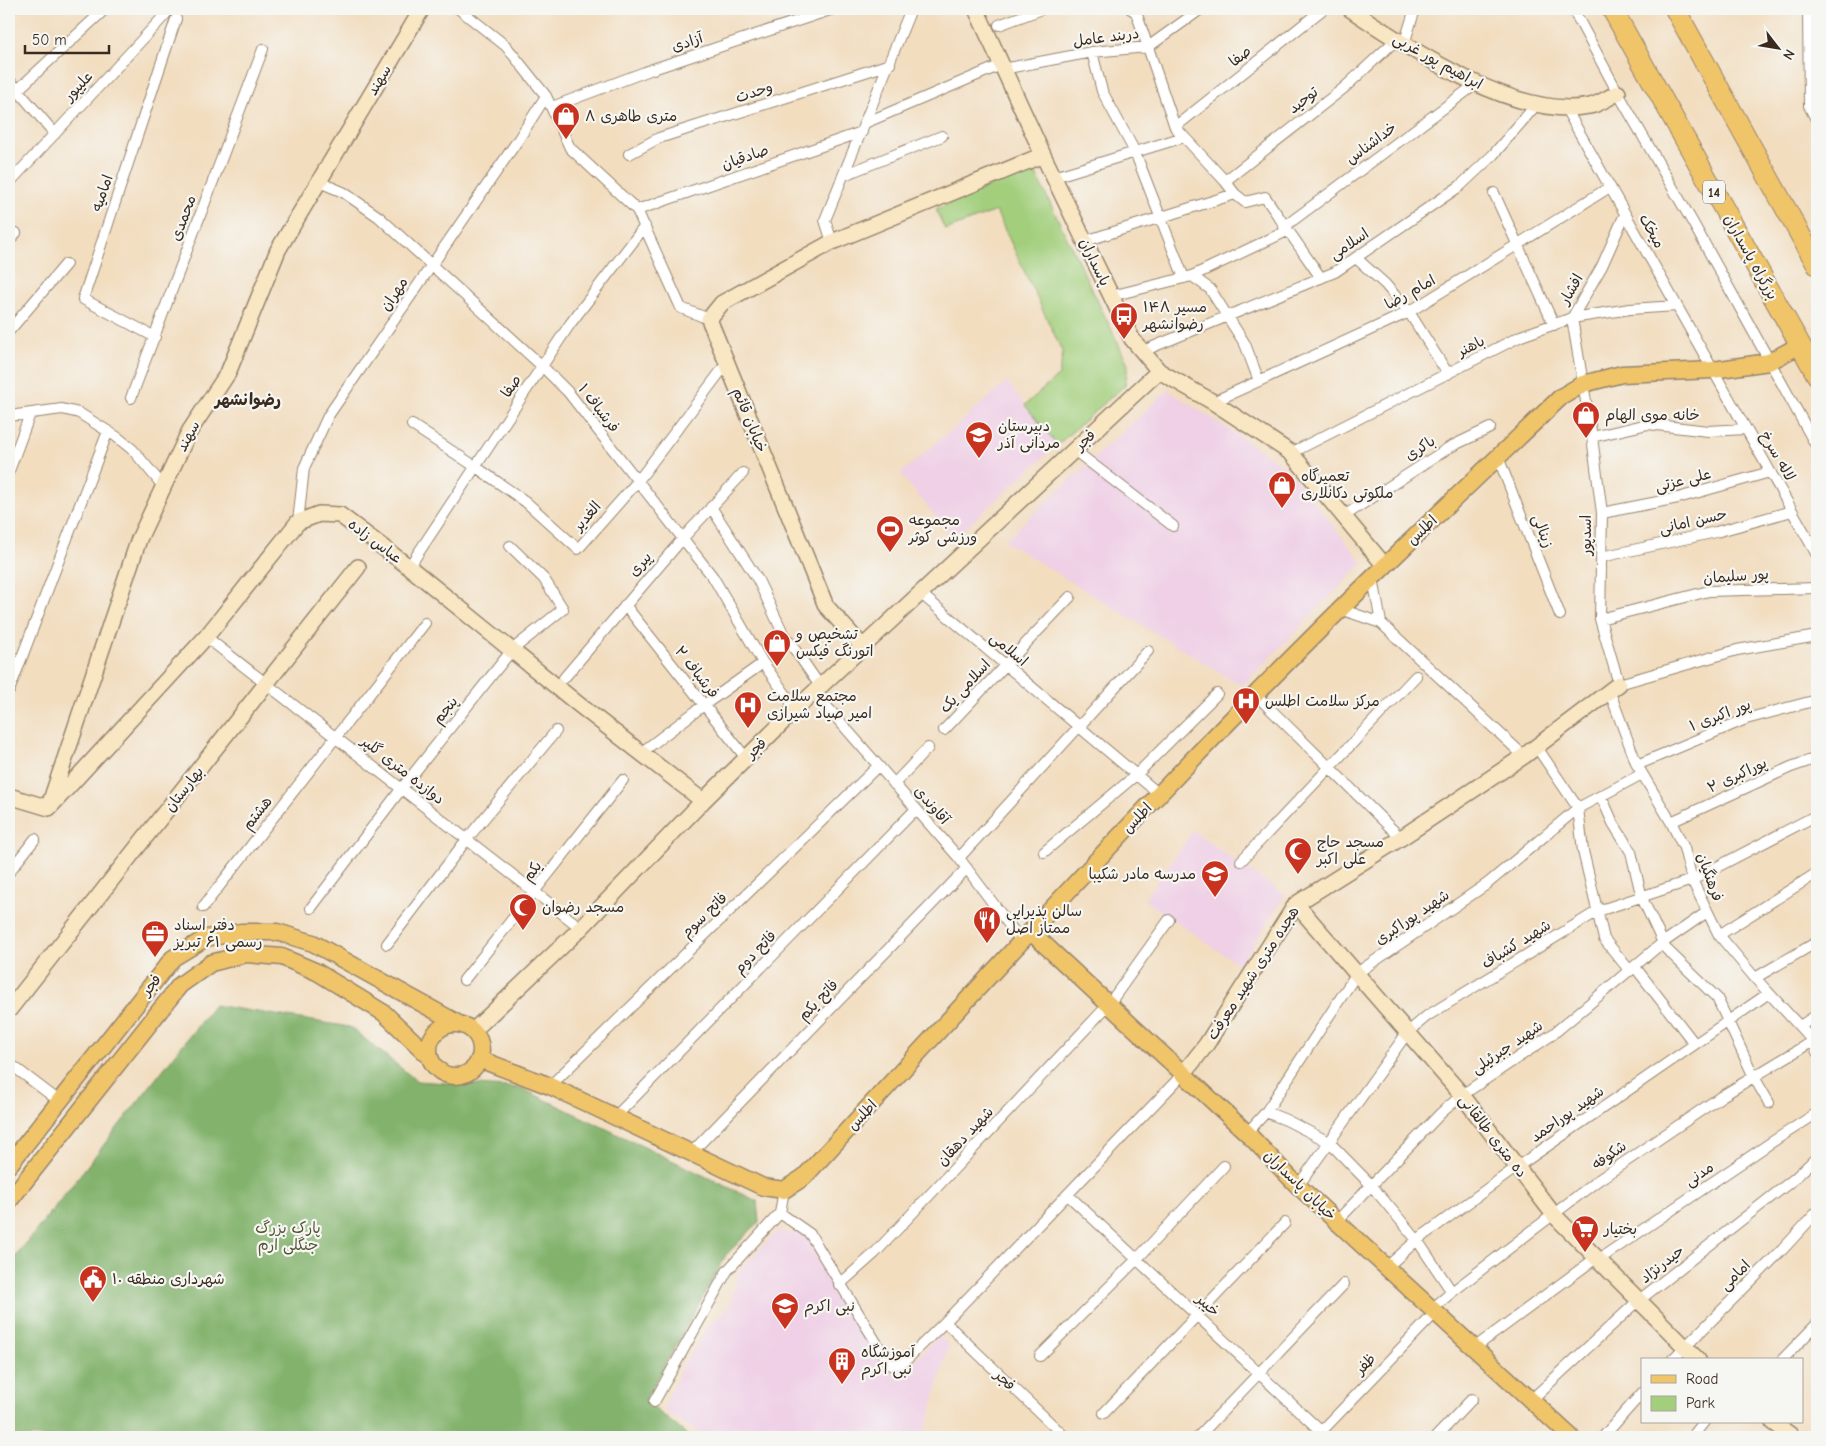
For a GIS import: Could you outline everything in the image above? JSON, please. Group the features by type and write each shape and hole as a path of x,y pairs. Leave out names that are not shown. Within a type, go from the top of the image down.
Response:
{"highway":[{"name":"بزرگراه پاسداران","path":"1612,9 1817,375"},
{"path":"1675,9 1817,264"}],"main road":[{"name":"اطلس","path":"784,1190 804,1177 1159,794 1255,694 1340,609 1561,397 1583,384 1622,374 1713,370 1769,362 1800,345"},
{"name":"فجر","path":"9,1164 173,958 206,938 242,932 277,932 313,943 466,1028"},
{"name":"خیابان پاسداران","path":"1026,937 1109,1004 1247,1133 1298,1186 1571,1437"},
{"name":"فجر","path":"9,1201 180,985 212,963 246,954 282,957 317,972 384,1013 429,1056"},
{"path":"450,1024 466,1028 480,1044 479,1059 476,1066 461,1076 444,1075 432,1064 429,1056 428,1047 431,1039 442,1027 450,1024"},
{"path":"479,1059 550,1086 763,1187 784,1190"},
{"path":"59,1101 77,1116"}],"street":[{"path":"9,98 105,9"},
{"name":"علیپور","path":"9,183 169,9"},
{"name":"سهند","path":"48,808 139,539 189,432 228,373 278,250 422,9"},
{"path":"459,9 506,46 546,96 570,148 637,210 681,308 709,319 722,303 832,242 1043,154"},
{"name":"آزادی","path":"552,107 650,70 833,9"},
{"path":"832,242 825,220 911,9"},
{"name":"پاسداران","path":"976,9 1132,339 1159,371 1213,402 1291,453 1385,566"},
{"path":"999,24 1042,9"},
{"path":"1131,9 1136,12 1175,127 1235,194 1245,202 1265,197 1321,278"},
{"name":"دربند عامل","path":"864,127 1002,67 1092,52 1148,47 1201,9"},
{"name":"صفا","path":"1175,127 1323,9"},
{"name":"ابراهیم پور غربی","path":"1350,9 1400,42 1476,84 1536,105 1590,106 1618,93"},
{"path":"1400,42 1415,9"},
{"path":"1573,9 1618,93 1693,223 1817,447"},
{"path":"1808,9 1813,22 1809,106 1817,121"},
{"name":"امامیه","path":"155,337 83,299 176,20"},
{"name":"توحید","path":"1225,181 1400,42"},
{"name":"محمدی","path":"132,398 263,49"},
{"path":"1092,52 1102,91 1135,152 1160,218 1188,277 1210,289 1245,344 1259,381"},
{"name":"وحدت","path":"629,154 659,138 890,64"},
{"path":"9,80 55,134"},
{"name":"خداشناس","path":"1111,296 1188,277 1286,229 1476,84"},
{"name":"مهران","path":"298,522 304,468 328,416 518,140 546,96"},
{"name":"اسلامی","path":"1143,352 1335,272 1460,186 1493,155 1536,105"},
{"name":"میخک","path":"1565,107 1713,370"},
{"name":"صادقیان","path":"637,210 864,127"},
{"path":"844,175 942,136"},
{"path":"1054,177 1184,137"},
{"name":"فرشباف ۱","path":"318,182 343,192 379,217 568,392 713,576 763,663 796,709"},
{"name":"امام رضا","path":"1213,402 1409,312 1610,187"},
{"path":"1494,193 1554,325"},
{"path":"1085,241 1235,194"},
{"name":"افشار","path":"1583,384 1572,318 1602,266 1625,214"},
{"name":"صفا","path":"409,567 570,324 645,226"},
{"path":"9,241 16,233"},
{"path":"1356,258 1385,284 1409,312 1448,374"},
{"path":"9,330 66,264"},
{"name":"باهنر","path":"1291,453 1522,336 1572,318 1630,309 1677,306"},
{"name":"خیابان قائم","path":"709,319 826,606 862,646"},
{"name":"الغدیر","path":"412,425 526,502 578,549 638,481 727,363"},
{"name":"لاله سرخ","path":"1713,370 1817,556"},
{"name":"فجر","path":"466,1028 581,928 796,709 1159,371"},
{"name":"اسدپور","path":"1583,384 1602,513 1600,619 1614,687"},
{"path":"9,416 62,409 79,413 108,431 133,450 164,486"},
{"path":"9,471 30,414"},
{"path":"1592,437 1648,424 1708,431 1746,430"},
{"name":"باکری","path":"1344,516 1450,447 1490,428"},
{"path":"9,690 108,431"},
{"path":"1074,450 1173,526"},
{"name":"زینالی","path":"1498,457 1560,615"},
{"name":"علی عزتی","path":"1602,513 1678,498 1770,472"},
{"name":"پیری","path":"564,678 683,538 743,473"},
{"name":"آقاوندی","path":"711,507 758,580 782,630 817,689 878,766 1026,937"},
{"name":"حسن امانی","path":"1601,557 1716,532 1792,511"},
{"name":"عباس زاده","path":"298,522 319,514 340,515 409,567 704,801"},
{"path":"9,796 48,808 206,637 298,522"},
{"name":"پنجم","path":"311,908 402,788 512,650 563,610 544,579 510,546"},
{"name":"بهارستان","path":"9,1010 358,567"},
{"path":"1372,578 1381,623"},
{"name":"پور سلیمان","path":"1600,619 1708,591 1817,588"},
{"name":"اسلامی","path":"920,593 1159,794"},
{"name":"اسلامی یک","path":"944,730 1070,597"},
{"name":"فرشباف ۲","path":"625,605 746,758"},
{"path":"1340,609 1381,623 1524,756"},
{"name":"هشتم","path":"203,907 425,623"},
{"name":"هجده متری شهید معرفت","path":"839,1285 890,1364 903,1363 946,1322 1184,1073 1206,1045 1296,904 1401,838 1524,756 1614,687 1737,650 1817,636"},
{"name":"دوازده متری گلپر","path":"206,637 581,928"},
{"path":"959,858 1148,651"},
{"path":"642,752 763,663"},
{"path":"1241,861 1416,676"},
{"name":"فرهنگیان","path":"1614,687 1640,770 1684,848 1692,880 1719,935 1755,978 1813,1041 1817,1052"},
{"path":"1044,852 1136,775 1217,694"},
{"path":"1255,694 1401,838"},
{"name":"پور اکبری ۱","path":"1640,770 1746,719 1817,700"},
{"path":"387,944 467,839 556,731"},
{"path":"1536,746 1578,808 1583,851 1604,939 1633,969 1694,1043"},
{"path":"894,784 928,748"},
{"name":"پوراکبری ۲","path":"1671,822 1791,767 1817,758"},
{"name":"فاتح سوم","path":"550,1086 878,766"},
{"name":"شهید پوراکبری","path":"1247,1133 1266,1112 1356,973 1487,884 1578,808 1601,796 1640,770"},
{"name":"یکم","path":"464,980 623,780"},
{"path":"1601,796 1631,852 1642,898 1662,944 1717,998 1754,1077 1769,1103"},
{"name":"فاتح دوم","path":"616,1116 916,809"},
{"name":"شهید کشباف","path":"1298,1186 1406,1033 1427,1016 1598,911 1692,880 1817,815"},
{"path":"9,872 34,839"},
{"name":"فاتح یکم","path":"691,1153 966,868"},
{"path":"1719,935 1817,873"},
{"name":"ده متری طالقانی","path":"1296,904 1406,1033 1462,1095 1554,1215 1696,1358"},
{"name":"شهید جبرئیلی","path":"1337,1221 1441,1113 1462,1095 1553,1034 1662,944 1707,912"},
{"path":"1109,1004 1169,920"},
{"path":"1755,978 1817,942"},
{"name":"شهید پوراحمد","path":"1387,1267 1417,1240 1517,1167 1727,1020 1769,993"},
{"name":"شهید دهقان","path":"839,1285 874,1253 1109,1004"},
{"path":"1800,1026 1817,1015"},
{"name":"شکوفه","path":"1434,1310 1452,1292 1613,1170 1722,1096 1813,1041"},
{"path":"9,1063 59,1101"},
{"path":"1266,1112 1329,1142 1371,1185 1417,1240 1452,1292"},
{"name":"مدنی","path":"1474,1348 1597,1259 1817,1113"},
{"name":"حیدرنژاد","path":"1531,1400 1638,1301 1794,1179 1817,1157"},
{"path":"1040,1356 1137,1259 1224,1166"},
{"path":"654,1402 727,1271 780,1213 784,1190"},
{"name":"خیبر","path":"1068,1195 1259,1373 1322,1435"},
{"name":"امامی","path":"1674,1358 1783,1249 1817,1212"},
{"path":"780,1213 810,1234 839,1285"},
{"path":"1104,1412 1285,1223"},
{"path":"1198,1437 1344,1284"},
{"name":"ظفر","path":"1322,1435 1434,1310"},
{"name":"فجر","path":"946,1322 1065,1437"},
{"path":"1784,1358 1817,1324"},
{"path":"1603,1437 1641,1394"},
{"path":"1436,1437 1472,1399"},
{"path":"1692,1437 1702,1424"},
{"path":"1776,1424 1793,1437"}],"shaded area":[{"name":"دبیرستان مردانی آذر","path":"1007,382 1057,445 954,538 900,474"},
{"path":"1168,390 1286,467 1363,563 1242,686 1004,541"},
{"name":"مدرسه مادر شکیبا","path":"1193,831 1285,895 1240,965 1144,900"},
{"name":"نبی اکرم","path":"777,1231 806,1235 888,1370 907,1369 939,1335 949,1345 924,1437 705,1437 663,1410 680,1370 710,1324 730,1305 739,1271"}],"green space":[{"path":"1033,168 1128,364 1125,385 1057,445 1025,405 1059,375 1063,353 996,211 945,230 936,209"},
{"name":"پارک بزرگ جنگلی ارم","path":"214,1005 350,1027 417,1081 521,1088 757,1201 759,1222 726,1255 645,1401 690,1437 9,1437 9,1265"}],"place":[{"name":"۸ متری طاهری","path":"566,140"},
{"name":"مسیر ۱۴۸ رضوانشهر","path":"1124,340"},
{"name":"خانه موی الهام","path":"1586,439"},
{"name":"دبیرستان مردانی آذر","path":"979,459"},
{"name":"تعمیرگاه ملکوتی دکانلاری","path":"1282,509"},
{"name":"مجموعه ورزشی کوثر","path":"890,553"},
{"name":"تشخیص و اتورنگ فیکس","path":"777,667"},
{"name":"مرکز سلامت اطلس","path":"1246,725"},
{"name":"مجتمع سلامت امیر صیاد شیرازی","path":"748,729"},
{"name":"مسجد حاج علی اکبر","path":"1298,875"},
{"name":"مدرسه مادر شکیبا","path":"1215,898"},
{"name":"مسجد رضوان","path":"523,931"},
{"name":"سالن پذیرایی ممتاز اصل","path":"987,944"},
{"name":"دفتر اسناد رسمی ۶۱ تبریز","path":"155,958"},
{"name":"بختیار","path":"1585,1253"},
{"name":"شهرداری منطقه ۱۰","path":"93,1303"},
{"name":"نبی اکرم","path":"785,1330"},
{"name":"آموزشگاه نبی اکرم","path":"842,1385"}],"district":[{"name":"رضوانشهر","path":"248,399"}]}
